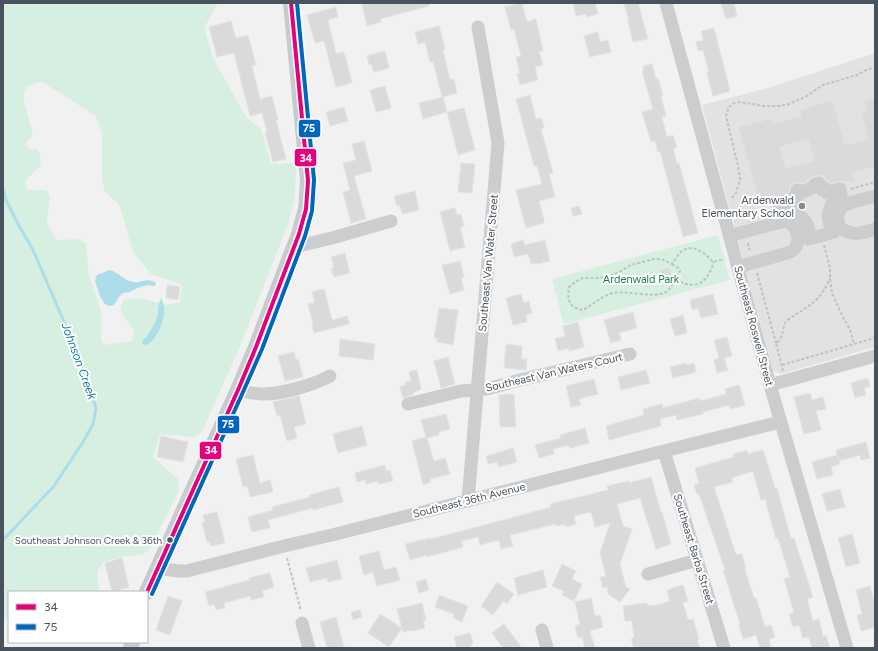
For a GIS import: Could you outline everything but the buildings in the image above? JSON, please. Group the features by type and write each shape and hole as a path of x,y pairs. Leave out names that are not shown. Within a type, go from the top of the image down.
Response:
{"main road":[{"path":"147,591 256,347 299,234 306,209 308,181 291,3"}],"street":[{"name":"Southeast Roswell Street","path":"666,3 780,422 847,648"},
{"name":"Southeast Van Water Street","path":"468,501 498,143 478,28"},
{"path":"820,183 822,190 826,189 827,193 840,189 841,192 828,213 829,223 834,232 822,236 809,239 809,231 803,219 796,213 780,211 779,206 795,202 794,197 798,196 797,190 806,190 820,183"},
{"path":"875,196 841,207 837,218 840,228 851,234 862,233 875,229"},
{"path":"294,247 391,221"},
{"path":"729,236 781,222 788,222 795,228 798,234 798,244 795,249 787,253 753,263 736,262"},
{"name":"Southeast Van Waters Court","path":"408,404 461,391 487,389 630,354"},
{"path":"770,385 875,356"},
{"path":"238,390 263,394 276,393 323,380 330,376"},
{"name":"Southeast 36th Avenue","path":"157,568 186,571 284,546 332,536 780,422"},
{"name":"Southeast Barba Street","path":"664,451 724,648"},
{"path":"648,574 697,560"},
{"path":"302,622 309,648"},
{"path":"542,630 547,648"}],"path":[{"path":"732,198 736,193 740,179 726,116 727,110 731,105 737,102 764,106 780,106 789,104 805,97 823,85 875,68"},
{"path":"841,192 875,182"},
{"path":"745,232 786,381"},
{"path":"822,236 830,268 832,293 850,330 854,344"},
{"path":"672,264 683,250 691,248 707,254 714,262 736,262"},
{"path":"654,258 672,264 680,271 671,287 666,292 651,294 622,292 613,293 603,297 583,310 577,309 571,305 568,296 569,287 583,278 610,276 631,265 654,258"},
{"path":"676,279 681,283 696,285 706,279 714,262"},
{"path":"776,343 782,337 786,321 808,307 818,298 824,291 830,278"},
{"path":"782,365 875,338"},
{"path":"284,546 300,608 302,622"}],"shaded area":[{"name":"Ardenwald Elementary School","path":"875,53 875,347 781,374 773,371 702,105 768,88"}],"green space":[{"path":"3,3 218,3 204,28 213,58 246,117 261,129 271,164 293,163 296,169 295,196 288,224 241,344 202,432 193,437 160,434 153,457 178,479 179,490 150,549 144,554 121,557 103,562 97,572 98,591 8,591 8,619 3,621","holes":["41,81 96,116 102,134 102,180 105,192 119,204 133,252 151,274 182,285 180,302 167,305 141,298 124,300 120,306 122,314 134,331 132,341 104,345 101,340 101,310 89,276 86,244 79,239 56,240 47,222 50,196 46,190 27,190 25,181 41,165 40,154 36,148 29,150 26,142 33,135 23,97 26,87"]},
{"name":"Ardenwald Park","path":"718,235 730,280 564,324 552,279"}],"water":[{"path":"110,270 130,281 136,282 148,280 155,282 156,285 148,285 123,293 114,305 110,306 105,304 100,296 95,281 97,275"},
{"path":"162,298 164,313 160,330 150,343 146,345 143,344 142,342 156,320 160,300"}],"waterway":[{"name":"Johnson Creek","path":"3,188 6,200 33,250 69,333 84,371 96,408 93,424 54,486 3,540"}],"transit line":[{"name":"34","path":"147,591 256,347 299,234 306,209 308,181 291,3"},
{"name":"75","path":"152,594 262,349 305,236 312,211 314,180 297,3"}],"place":[{"name":"Ardenwald Elementary School","path":"802,206"},
{"name":"Southeast Johnson Creek & 36th","path":"170,540"}]}
